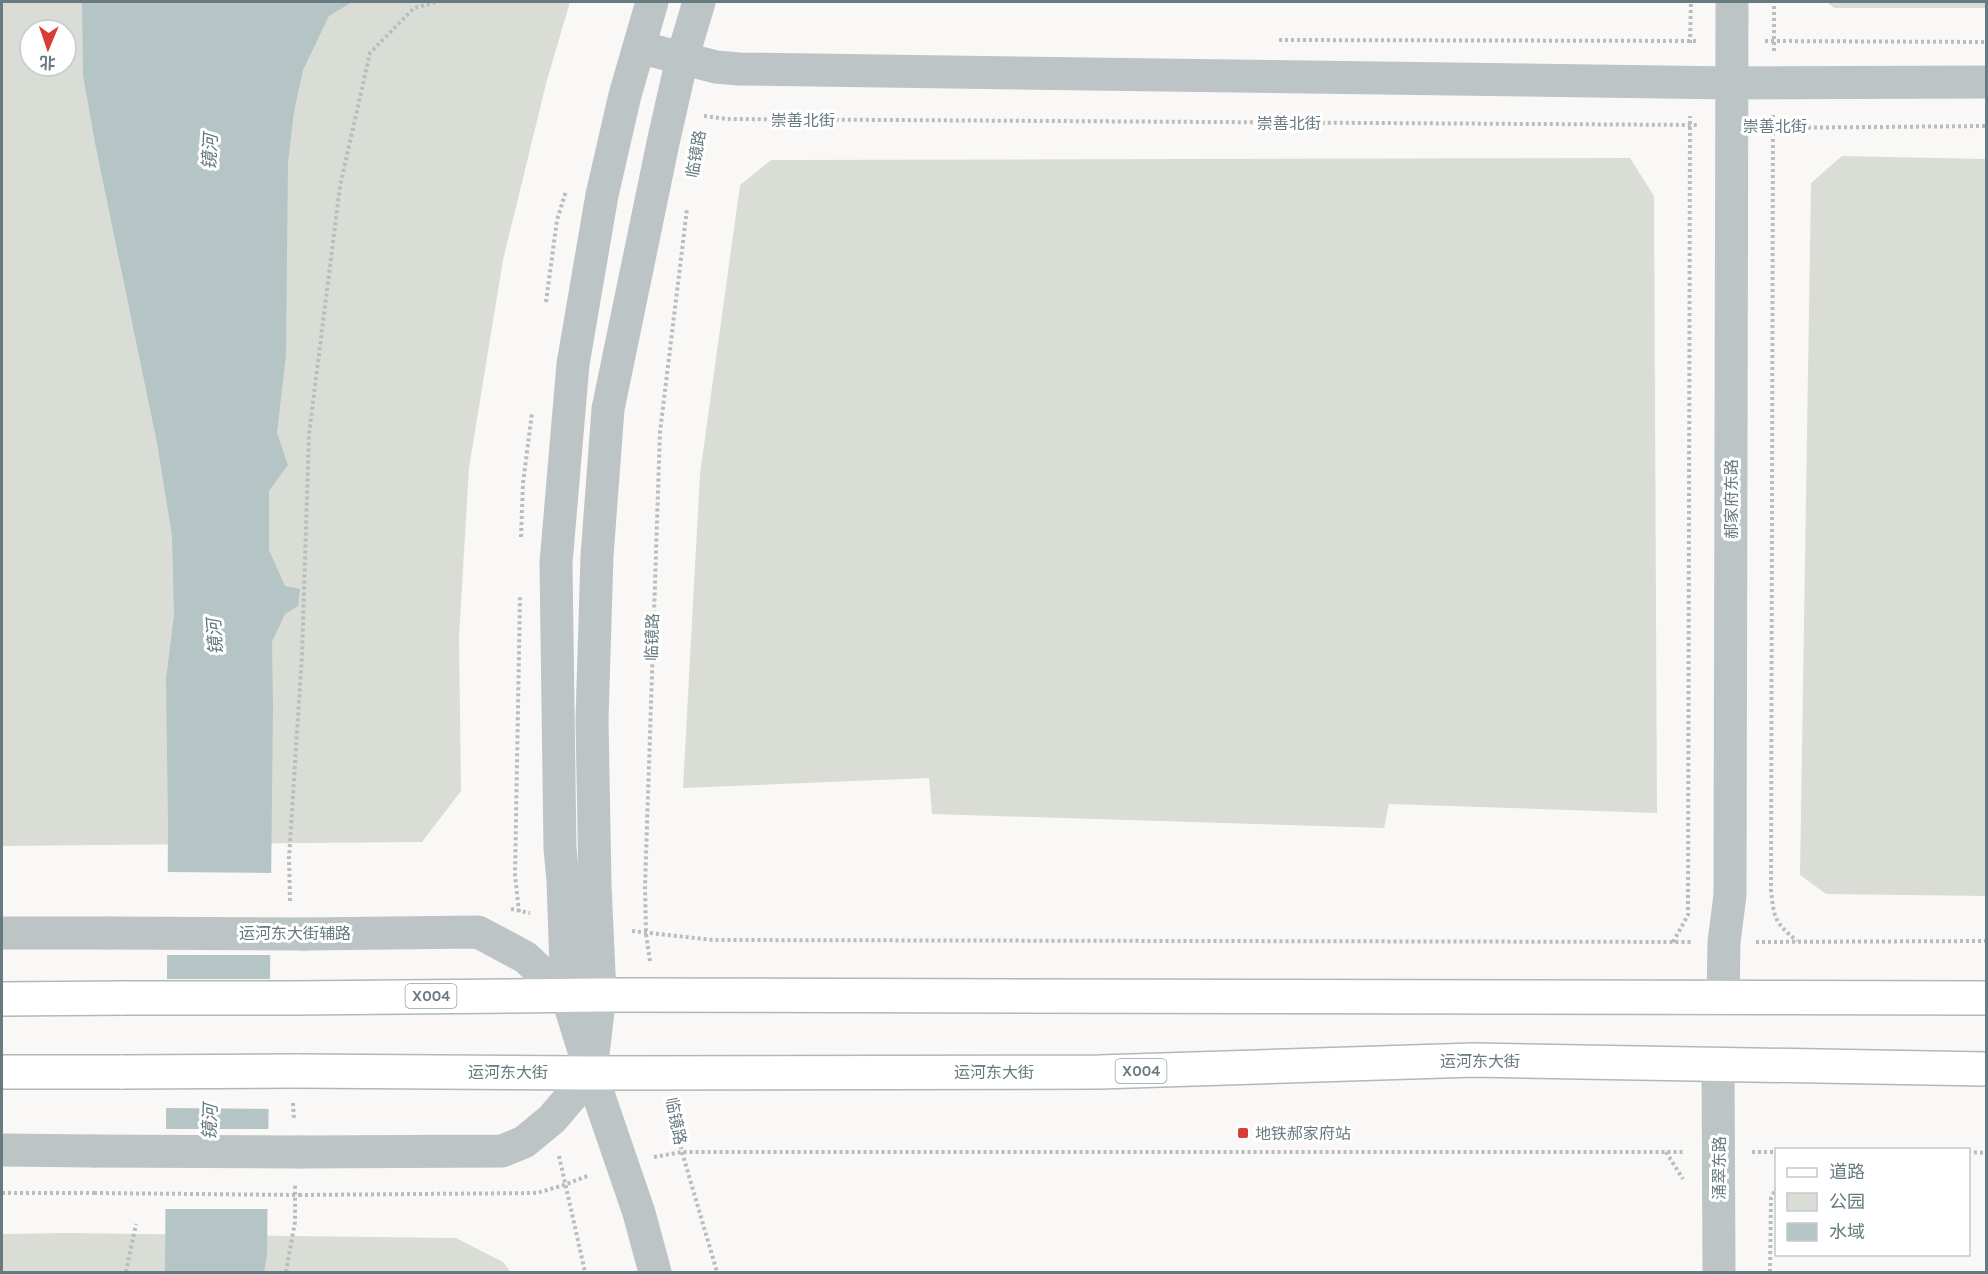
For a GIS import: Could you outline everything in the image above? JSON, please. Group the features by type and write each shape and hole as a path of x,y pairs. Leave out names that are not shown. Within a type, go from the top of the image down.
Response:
{"main road":[{"name":"X004","path":"2,999 600,994 1986,998"},
{"name":"运河东大街","path":"2,1072 123,1072 294,1082 667,1072 1099,1072 1474,1060 1986,1069"}],"street":[{"name":"临镜路","path":"652,2 625,95 602,195 572,376 556,564 560,848 567,996 639,1213 656,1272"},
{"name":"临镜路","path":"591,1073 600,994 592,719 597,556 608,409 682,59 699,2"},
{"name":"郝家府东路","path":"1724,997 1724,942 1730,883 1732,2"},
{"path":"639,47 716,68 739,69 1733,83 1986,82"},
{"name":"运河东大街辅路","path":"2,933 107,933 297,920 478,932 525,957 567,996"},
{"name":"涌翠东路","path":"1718,1064 1719,1272"},
{"path":"2,1150 502,1151 524,1142 552,1119 591,1073"}],"path":[{"path":"297,920 289,858 302,655 309,434 340,186 370,53 414,8 436,2"},
{"path":"1673,942 1688,915 1691,2"},
{"path":"1774,2 1771,890 1774,915 1780,927 1798,941"},
{"path":"1274,40 1986,42"},
{"name":"临镜路","path":"703,116 716,68"},
{"name":"崇善北街","path":"703,116 727,119 1690,125 1773,128 1986,126"},
{"name":"临镜路","path":"654,995 646,934 645,886 660,432 688,198"},
{"path":"509,909 563,920"},
{"path":"597,925 646,934 713,940 1986,941"},
{"name":"临镜路","path":"667,1072 682,1152 717,1272"},
{"path":"286,1272 296,1222 294,1082"},
{"path":"2,1193 537,1193 622,1162 682,1152 1775,1152"},
{"path":"1970,1152 1986,1153"},
{"path":"1770,1272 1771,1198 1775,1190"},
{"path":"126,1272 136,1224"}],"green space":[{"path":"2,2 570,2 547,80 503,260 469,468 459,637 461,791 422,842 2,846"},
{"path":"1827,2 1986,2 1986,8 1834,8"},
{"path":"1842,156 1986,159 1986,896 1826,894 1800,875 1811,183"},
{"path":"1630,158 1654,196 1657,813 1389,804 1384,828 932,814 929,778 683,788 700,474 740,185 771,160"},
{"path":"2,1234 456,1238 503,1262 511,1272 2,1272"}],"water":[{"name":"镜河","path":"82,2 352,2 329,16 303,70 294,112 288,162 286,355 277,433 288,465 269,491 269,550 285,586 300,589 298,606 285,614 272,642 267,1256 264,1272 165,1272 168,824 166,679 174,615 172,536 157,443 83,75"}],"pier":[{"path":"165,872 274,873 273,955 165,955"},
{"path":"165,979 273,979 272,1109 164,1108"},
{"path":"164,1129 272,1129 271,1209 163,1209"}],"place":[{"name":"地铁郝家府站","path":"1243,1133"}]}
